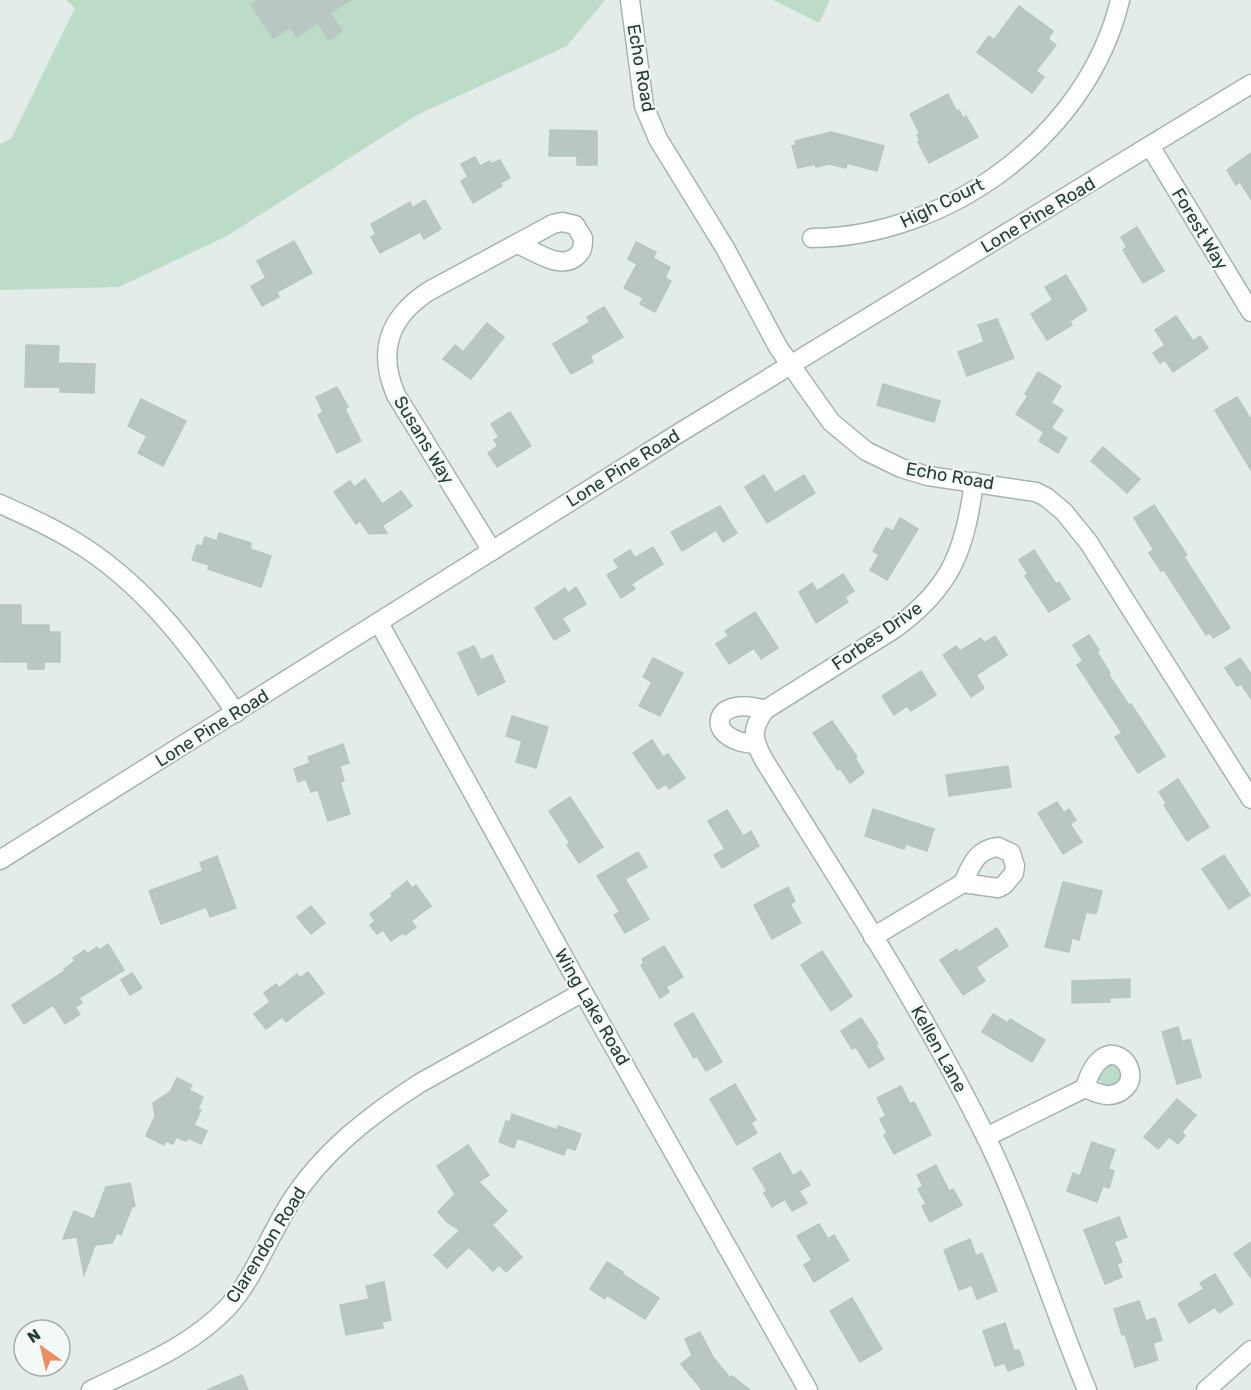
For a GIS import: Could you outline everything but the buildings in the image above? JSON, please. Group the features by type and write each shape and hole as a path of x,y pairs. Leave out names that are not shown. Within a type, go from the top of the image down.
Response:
{"street":[{"name":"Echo Road","path":"630,0 644,106 658,139 738,271 778,347 831,422 866,451 887,462 915,472 1036,492 1054,503 1089,543 1251,799"},
{"name":"High Court","path":"812,238 836,238 873,232 918,218 970,194 1012,165 1034,145 1072,101 1103,48 1120,0"},
{"name":"Lone Pine Road","path":"0,860 664,443 1251,84"},
{"name":"Forest Way","path":"1150,146 1251,312"},
{"name":"Susans Way","path":"492,551 396,395 388,372 387,347 398,319 417,298 517,244"},
{"name":"Forbes Drive","path":"765,710 885,635 911,617 929,600 943,582 958,554 969,517 974,482"},
{"path":"0,504 75,541 126,580 150,602 182,638 236,713"},
{"name":"Wing Lake Road","path":"379,623 583,992 808,1390"},
{"path":"737,706 765,710 759,718 755,736 745,744 726,736 721,730 721,716 729,708 737,706"},
{"name":"Kellen Lane","path":"755,736 937,1042 986,1137 1029,1235 1088,1390"},
{"path":"873,937 963,882"},
{"name":"Clarendon Road","path":"91,1390 176,1347 212,1322 228,1306 247,1279 291,1201 354,1129 420,1083 583,992"},
{"path":"986,1137 1085,1088"},
{"path":"1206,1390 1251,1350"}],"green space":[{"path":"66,0 605,0 567,46 417,115 227,236 119,287 0,290 0,144 11,139 75,8"},
{"path":"773,0 830,0 819,23"},
{"path":"1110,1063 1118,1067 1122,1075 1118,1083 1110,1087 1102,1083 1098,1075 1102,1067"}]}
